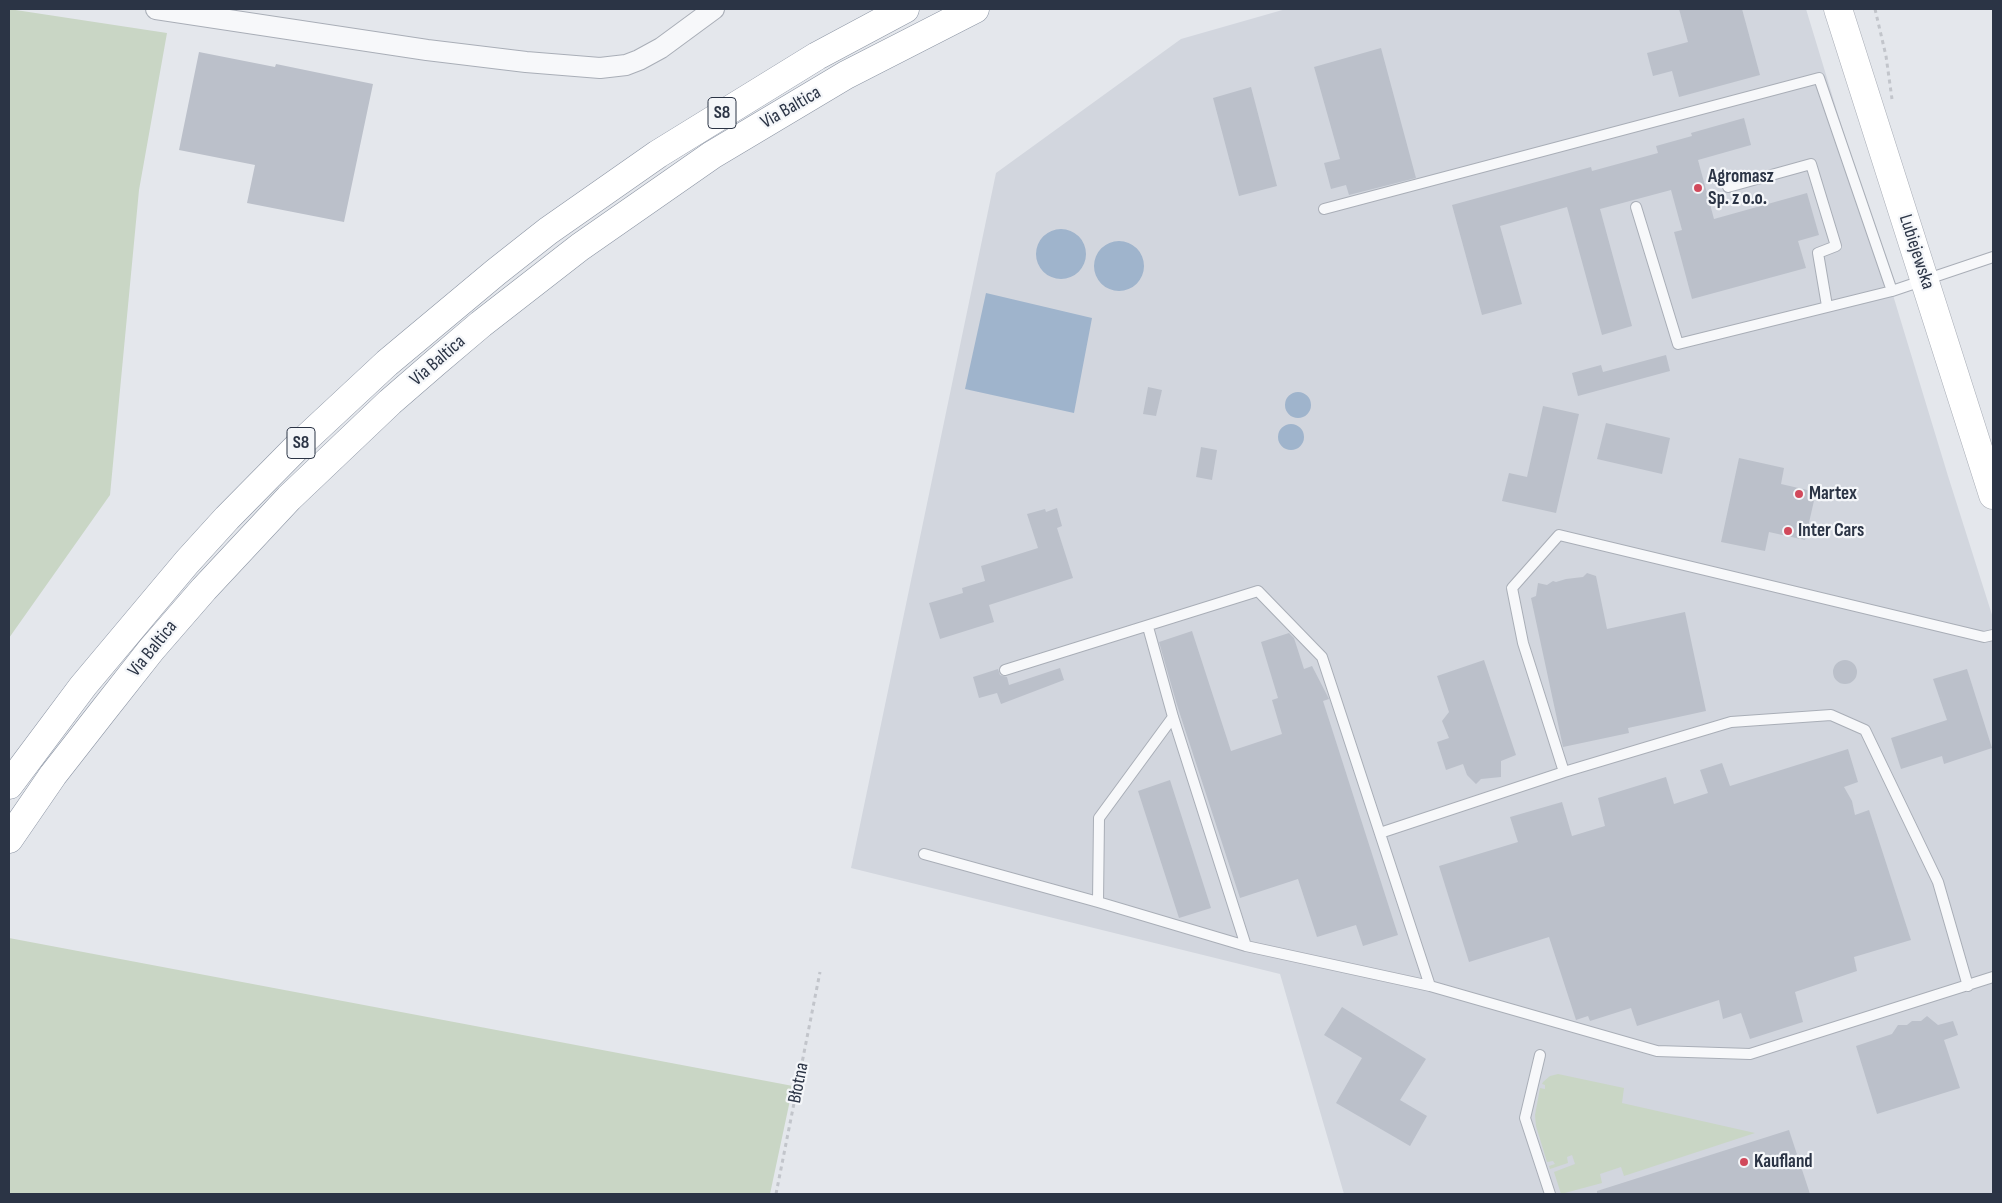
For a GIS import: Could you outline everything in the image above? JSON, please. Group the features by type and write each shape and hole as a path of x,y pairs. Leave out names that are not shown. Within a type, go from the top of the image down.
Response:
{"main road":[{"name":"Via Baltica","path":"9,785 83,686 187,562 293,451 387,363 548,231 658,154 817,56 905,9"},
{"name":"Via Baltica","path":"9,839 53,775 151,650 204,589 289,498 384,408 435,363 580,246 712,155 846,76 975,9"},
{"name":"Lubiejewska","path":"1838,9 1993,495"}],"street":[{"path":"156,9 428,50 526,62 600,68 626,65 639,60 714,9"}],"lane":[{"path":"1324,209 1819,78 1892,291"},
{"path":"1728,187 1811,164 1836,246 1818,253 1827,306"},
{"path":"1636,207 1678,344 1892,291 1993,257"},
{"path":"1564,772 1523,643 1512,588 1559,535 1984,637 1993,635"},
{"path":"1005,670 1148,627 1258,591 1322,657 1430,986"},
{"path":"1148,627 1173,717 1246,946"},
{"path":"1380,833 1564,772 1731,722 1831,715 1865,730 1938,882 1968,986"},
{"path":"1098,902 1099,818 1173,717"},
{"path":"924,854 1098,902 1246,946 1430,986 1657,1051 1750,1054 1993,977"},
{"path":"1540,1055 1525,1118 1550,1194"}],"path":[{"path":"1875,9 1886,56 1892,101"},
{"name":"Błotna","path":"776,1194 820,972"}],"shaded area":[{"path":"1286,9 1806,9 1993,618 1993,1194 1344,1194 1280,974 851,868 996,173 1181,39"}],"green space":[{"path":"9,9 167,33 139,190 110,495 9,638"},
{"path":"9,938 793,1086 770,1194 9,1194"},
{"path":"1558,1074 1624,1088 1622,1103 1755,1133 1624,1176 1621,1167 1600,1174 1602,1183 1561,1194 1554,1172 1575,1164 1572,1155 1567,1157 1568,1163 1550,1169 1549,1166 1555,1164 1553,1161 1547,1162 1536,1126 1535,1115 1540,1088 1545,1089 1545,1085 1542,1084 1543,1082 1550,1076"}],"water":[{"path":"1056,229 1066,229 1079,236 1086,249 1086,259 1079,272 1066,279 1056,279 1047,275 1040,268 1036,259 1036,249 1040,240 1047,233"},
{"path":"1119,241 1137,248 1144,266 1137,284 1119,291 1101,284 1094,266 1101,248"},
{"path":"986,293 1092,318 1074,413 965,389"},
{"path":"1298,392 1307,396 1311,405 1307,414 1298,418 1289,414 1285,405 1289,396"},
{"path":"1291,424 1300,428 1304,437 1300,446 1291,450 1282,446 1278,437 1282,428"}],"building":[{"path":"1679,9 1742,9 1760,75 1679,97 1672,71 1653,76 1647,53 1688,42"},
{"path":"1381,48 1416,178 1349,195 1346,185 1331,189 1324,163 1340,159 1314,67"},
{"path":"199,52 275,67 276,64 373,84 344,222 247,203 255,165 179,150"},
{"path":"1251,87 1277,186 1239,196 1213,98"},
{"path":"1744,118 1751,145 1698,160 1714,219 1807,193 1819,235 1798,241 1806,268 1692,299 1674,232 1682,230 1671,190 1600,209 1632,326 1602,335 1567,207 1500,226 1522,304 1482,315 1452,205 1591,167 1592,171 1658,153 1656,146 1692,136 1691,133"},
{"path":"1666,355 1670,371 1578,396 1572,373 1601,365 1603,372"},
{"path":"1148,387 1162,390 1156,416 1143,414"},
{"path":"1543,406 1579,414 1556,513 1502,501 1509,473 1527,477"},
{"path":"1606,423 1670,438 1662,474 1597,459"},
{"path":"1201,447 1217,450 1212,480 1196,477"},
{"path":"1739,458 1784,468 1781,484 1816,492 1805,540 1769,532 1765,551 1721,542"},
{"path":"1057,508 1062,526 1057,528 1073,578 989,605 994,622 940,639 929,603 963,593 962,588 985,581 981,566 1038,548 1027,514 1045,509 1046,512"},
{"path":"1587,573 1596,576 1607,629 1685,612 1706,711 1628,728 1629,733 1563,747 1531,598 1536,596 1538,583 1547,585 1553,581 1583,577"},
{"path":"1192,631 1231,751 1282,734 1272,700 1278,698 1261,642 1289,633 1294,638 1304,669 1312,666 1329,699 1323,701 1398,935 1363,946 1356,925 1317,937 1298,879 1240,898 1177,705 1159,642"},
{"path":"1484,660 1516,755 1501,761 1501,777 1481,779 1476,784 1467,775 1463,764 1446,770 1437,742 1449,738 1442,721 1449,712 1437,676"},
{"path":"1840,660 1850,660 1857,667 1857,677 1850,684 1840,684 1833,677 1833,667"},
{"path":"1060,668 1064,680 1001,704 997,693 979,698 973,677 998,669 1000,675 1007,677 1009,685"},
{"path":"1967,669 1992,748 1944,764 1942,756 1901,769 1891,738 1947,720 1933,679"},
{"path":"1848,749 1858,782 1844,787 1852,801 1855,815 1869,810 1911,940 1854,957 1857,971 1795,992 1803,1022 1750,1039 1741,1013 1723,1019 1719,1000 1637,1026 1631,1008 1590,1021 1588,1016 1576,1020 1549,937 1469,962 1439,866 1518,842 1510,817 1562,802 1572,836 1605,826 1598,798 1666,777 1674,804 1708,793 1700,770 1722,763 1730,786"},
{"path":"1170,780 1211,908 1179,918 1138,791"},
{"path":"1342,1007 1426,1059 1400,1100 1427,1116 1410,1146 1336,1103 1362,1058 1324,1035"},
{"path":"1927,1016 1938,1025 1953,1021 1958,1035 1944,1040 1960,1088 1877,1114 1856,1046 1892,1034 1898,1025 1907,1025 1912,1021 1921,1021"},
{"name":"Kaufland","path":"1789,1130 1810,1194 1597,1194 1597,1191"}],"place":[{"name":"Agromasz Sp. z o.o.","path":"1698,188"},
{"name":"Martex","path":"1799,494"},
{"name":"Inter Cars","path":"1788,531"},
{"name":"Kaufland","path":"1744,1162"}]}
